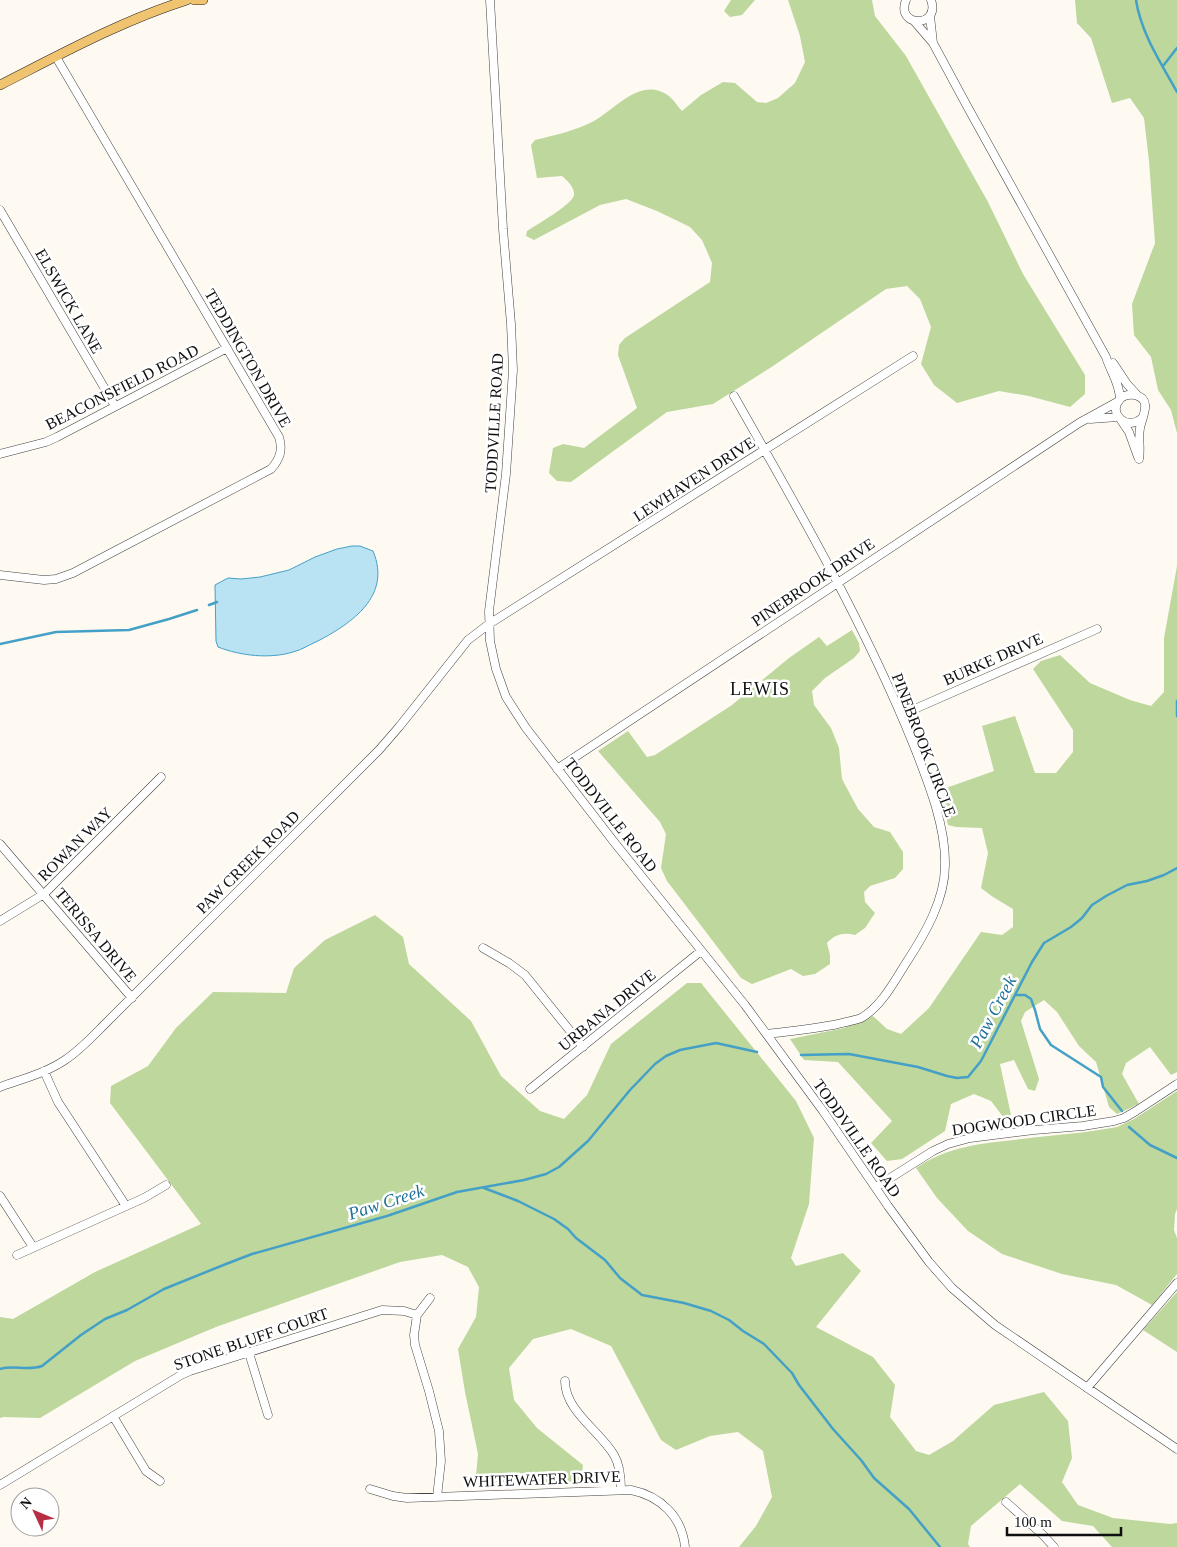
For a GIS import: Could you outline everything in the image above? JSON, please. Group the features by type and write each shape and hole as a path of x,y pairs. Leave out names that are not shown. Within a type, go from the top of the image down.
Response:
{"main road":[{"path":"0,85 131,20 187,0"},
{"path":"194,0 203,0"}],"street":[{"name":"TODDVILLE ROAD","path":"490,0 513,370 509,443 489,624 493,660 506,697 526,728 557,769 767,1034 824,1111 915,1244 952,1288 995,1324 1177,1449"},
{"path":"906,0 904,10 906,15 914,21 933,43 1106,357 1120,388 1120,400 1116,408 1129,432 1139,459 1141,450 1140,429 1146,409 1145,404 1130,389 1113,363 1106,357"},
{"path":"914,21 923,21 930,16 933,10 931,0"},
{"path":"930,16 933,43"},
{"name":"TEDDINGTON DRIVE","path":"0,576 44,580 56,579 73,573 271,469 282,449 279,437 56,57"},
{"name":"ELSWICK LANE","path":"0,210 115,406"},
{"name":"BEACONSFIELD ROAD","path":"0,454 52,439 227,348"},
{"name":"LEWHAVEN DRIVE","path":"489,624 913,356"},
{"path":"1120,400 1129,394 1138,396"},
{"name":"PINEBROOK CIRCLE","path":"734,396 838,583 876,659 919,759 938,814 945,852 944,882 931,921 889,990 868,1013 854,1020 767,1034"},
{"name":"PINEBROOK DRIVE","path":"557,769 920,527 1120,400"},
{"path":"1120,418 1130,424 1142,418"},
{"name":"PINEBROOK DRIVE","path":"1086,420 1120,418"},
{"name":"PAW CREEK ROAD","path":"0,1087 57,1065 77,1051 379,750 468,640 489,624"},
{"name":"BURKE DRIVE","path":"901,714 1097,629"},
{"name":"ROWAN WAY","path":"0,921 44,894 161,777"},
{"name":"TERISSA DRIVE","path":"0,844 132,998"},
{"path":"483,948 509,962 525,975 583,1047"},
{"name":"URBANA DRIVE","path":"530,1089 701,951"},
{"path":"44,1071 58,1102 126,1206"},
{"name":"DOGWOOD CIRCLE","path":"876,1187 933,1151 948,1144 970,1138 1114,1121 1136,1111 1177,1084"},
{"path":"17,1255 144,1198 166,1184"},
{"path":"0,1196 33,1247"},
{"path":"1087,1388 1177,1283"},
{"path":"430,1298 417,1315 414,1335 440,1441 441,1461 437,1497"},
{"name":"STONE BLUFF COURT","path":"0,1485 180,1375 382,1310 404,1310 417,1315"},
{"path":"249,1353 268,1415"},
{"path":"564,1381 565,1389 574,1407 614,1455 620,1475 621,1490"},
{"path":"113,1416 146,1471 160,1481"},
{"name":"WHITEWATER DRIVE","path":"370,1489 406,1498 631,1490 650,1495 670,1510 682,1531 686,1547"},
{"path":"1006,1502 1054,1547"}],"green space":[{"path":"731,0 755,0 742,15 730,17 724,11"},
{"path":"788,0 872,0 875,16 906,56 988,202 1023,274 1085,375 1085,394 1070,407 1029,396 999,391 957,403 934,385 921,364 931,327 920,299 907,286 886,289 773,366 713,404 667,412 571,482 557,481 549,473 553,448 563,444 584,448 637,408 618,355 619,345 625,338 710,282 712,263 702,240 690,227 626,199 600,205 534,240 526,236 527,231 561,209 574,195 572,187 562,176 537,178 531,145 535,140 565,132 594,121 630,96 649,90 659,91 669,96 682,111 701,95 723,82 735,83 757,102 766,103 778,98 795,83 805,62 800,36"},
{"path":"1075,0 1177,0 1177,433 1171,410 1158,390 1151,357 1134,335 1132,304 1155,243 1144,118 1130,98 1112,103 1091,38 1077,23"},
{"path":"1177,566 1177,1072 1171,1075 1150,1047 1126,1063 1122,1074 1139,1104 1117,1114 1109,1107 1096,1062 1079,1046 1057,1012 1044,1000 1025,1012 1021,1021 1039,1079 1035,1091 1028,1089 1014,1060 1000,1064 1011,1115 1004,1118 991,1101 974,1094 951,1104 945,1131 902,1159 887,1161 871,1143 892,1121 838,1062 804,1060 790,1039 844,1028 873,1016 887,1029 901,1034 929,1008 981,932 1002,935 1013,927 1013,909 981,888 988,853 982,828 948,825 942,800 946,788 994,771 982,726 1015,716 1035,773 1056,773 1073,752 1073,730 1033,669 1041,661 1060,655 1090,683 1130,700 1151,706 1164,692 1164,638"},
{"path":"852,630 859,643 860,651 854,658 825,678 812,691 814,705 831,728 839,748 842,779 858,809 874,827 890,832 903,852 903,869 895,878 870,886 864,892 865,902 875,913 865,928 855,935 840,934 827,943 830,964 815,974 803,976 791,969 752,984 741,978 667,881 661,868 666,834 660,822 598,751 628,731 647,757 655,755 732,705 789,658 819,637 827,646"},
{"path":"375,915 403,937 409,964 471,1021 501,1076 540,1111 564,1119 587,1095 611,1044 687,983 701,983 796,1101 814,1138 809,1204 791,1258 796,1266 843,1253 861,1271 816,1327 873,1357 895,1385 890,1417 916,1451 929,1455 953,1441 994,1405 1044,1392 1068,1421 1072,1458 1062,1482 1078,1505 1113,1518 1170,1524 1177,1523 1177,1547 1112,1547 1093,1526 1062,1521 1020,1484 971,1526 968,1544 970,1547 739,1547 756,1526 772,1497 763,1451 738,1432 710,1436 676,1450 661,1440 611,1346 571,1329 533,1339 509,1368 514,1400 537,1428 583,1465 581,1482 498,1482 475,1486 478,1454 458,1349 476,1317 479,1287 468,1267 442,1255 400,1262 216,1327 135,1361 40,1418 0,1418 0,1317 13,1319 95,1272 201,1224 110,1103 111,1086 148,1066 176,1028 213,992 286,993 294,968 325,940"},
{"path":"1177,1091 1177,1209 1174,1230 1177,1238 1177,1274 1152,1305 1116,1285 1062,1274 1002,1254 968,1231 937,1198 916,1168 940,1155 967,1147 1117,1127 1134,1119"},
{"path":"1177,1292 1177,1352 1143,1330"}],"water":[{"path":"352,546 360,546 373,551 377,567 377,582 373,595 365,606 344,626 303,648 284,654 256,656 236,653 218,647 216,641 215,585 228,578 260,577 289,570 315,557"}],"waterway":[{"name":"Paw Creek","path":"1136,0 1147,36 1177,92"},
{"path":"1163,66 1177,48"},
{"path":"209,605 217,602"},
{"path":"0,644 56,632 129,630 197,610"},
{"name":"Paw Creek","path":"1177,701 1177,716"},
{"name":"Paw Creek","path":"801,1055 849,1054 918,1067 957,1078 968,1077 981,1061 1032,962 1044,943 1071,927 1082,918 1092,905 1106,896 1127,885 1147,881 1177,868"},
{"path":"1015,995 1025,995 1031,999 1040,1029 1051,1045 1101,1077 1103,1087 1122,1111"},
{"name":"Paw Creek","path":"0,1369 42,1366 81,1335 105,1319 127,1310 164,1289 252,1254 387,1216 457,1192 524,1180 546,1174 559,1167 588,1141 630,1090 655,1064 666,1056 680,1050 716,1043 757,1052"},
{"path":"1129,1127 1150,1145 1177,1158"},
{"path":"484,1188 518,1201 554,1219 605,1260 620,1278 642,1295 684,1303 711,1311 729,1320 764,1344 792,1373 833,1429 861,1460 874,1478 909,1509 940,1547"}],"district":[{"name":"LEWIS","path":"760,689"}]}
